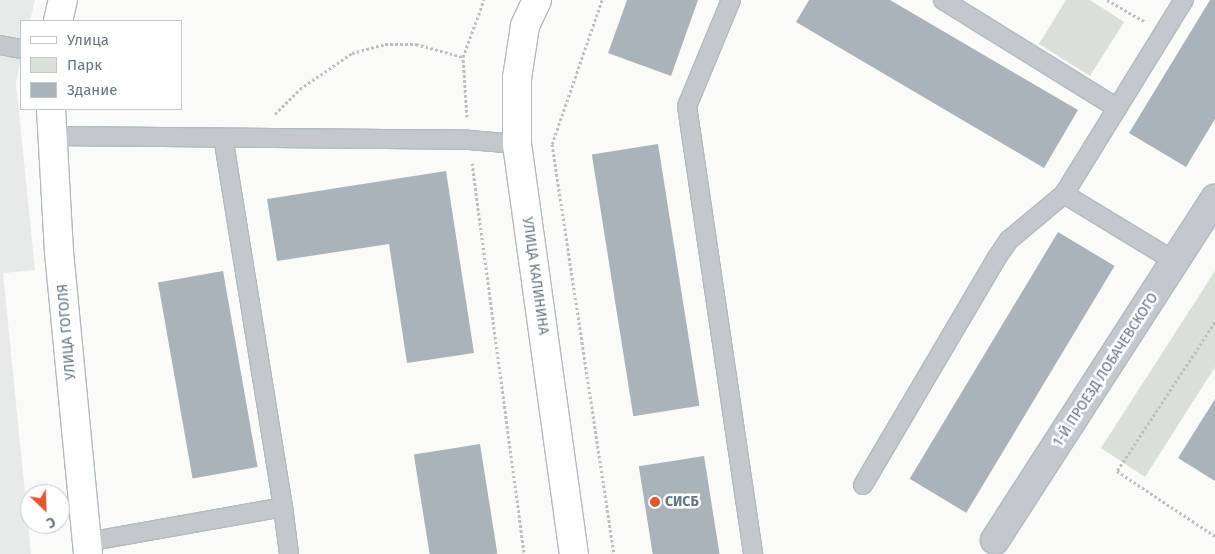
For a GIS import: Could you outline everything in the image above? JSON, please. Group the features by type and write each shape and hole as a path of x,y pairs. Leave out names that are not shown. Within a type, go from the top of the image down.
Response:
{"main road":[{"path":"58,20 64,0"},
{"name":"УЛИЦА КАЛИНИНА","path":"536,0 526,26 517,78 517,144 574,554"},
{"name":"УЛИЦА ГОГОЛЯ","path":"51,110 51,136 88,548"}],"street":[{"name":"1-Й ПРОЕЗД ЛОБАЧЕВСКОГО","path":"992,547 1215,199"}],"lane":[{"path":"731,0 687,106 753,554"},
{"path":"943,0 1117,108"},
{"path":"863,485 996,259 1009,240 1064,194 1184,0"},
{"path":"0,45 20,50"},
{"path":"51,136 469,140 517,144"},
{"path":"223,138 289,554"},
{"path":"1064,194 1176,262"},
{"path":"88,548 283,507"}],"path":[{"path":"484,0 463,57 469,140 524,554"},
{"path":"602,0 552,144 614,554"},
{"path":"1107,0 1164,33"},
{"path":"255,138 300,89 352,53 385,44 416,44 463,57"},
{"path":"1215,322 1117,471 1215,536"}],"shaded area":[{"path":"0,0 35,0 30,20 20,20 20,65 16,83 35,270 3,273 24,484 20,484 20,534 29,534 31,554 0,554"}],"green space":[{"path":"1066,0 1090,0 1124,22 1090,76 1039,44"},
{"path":"1215,271 1215,367 1145,477 1101,448"}],"building":[{"path":"627,0 698,0 671,76 608,53"},
{"path":"809,0 890,0 1078,110 1044,168 796,22"},
{"path":"1210,0 1215,0 1215,119 1186,167 1129,133"},
{"path":"658,144 699,406 633,416 592,154"},
{"path":"446,171 474,353 407,363 389,244 277,261 267,199"},
{"path":"1058,232 1115,266 966,513 910,479"},
{"path":"223,271 258,467 193,478 158,282"},
{"path":"1215,399 1215,481 1178,458"},
{"path":"480,444 497,554 430,554 414,454"},
{"path":"704,456 719,554 653,554 639,466"}],"place":[{"name":"СИСБ","path":"655,502"}]}
